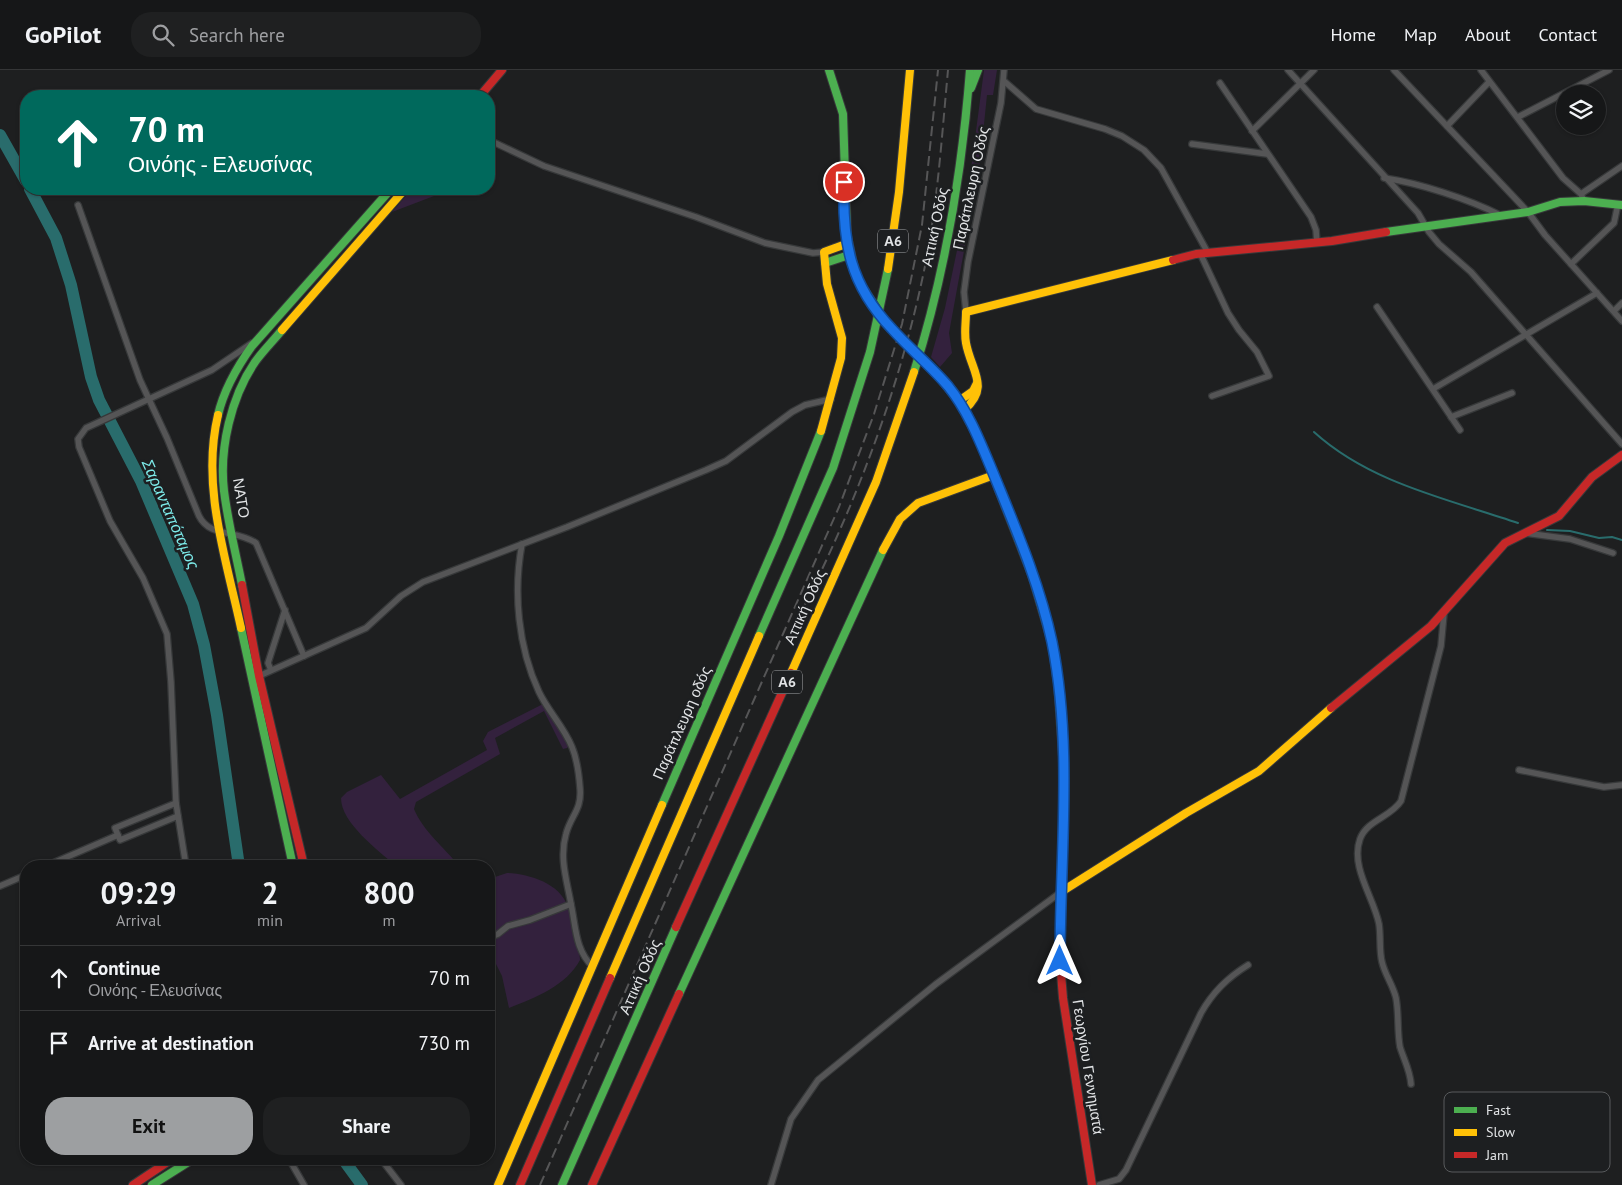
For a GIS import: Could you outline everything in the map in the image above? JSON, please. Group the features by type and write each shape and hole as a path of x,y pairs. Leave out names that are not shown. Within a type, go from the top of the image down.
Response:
{"main road":[{"path":"484,90 502,70"},
{"name":"Γεωργίου Γεννηματά","path":"829,70 843,112 846,244 856,277 871,304 882,318 940,378 964,410 994,475 1032,575 1052,643 1058,684 1064,771 1060,961 1063,998 1092,1185"},
{"path":"904,70 905,135"},
{"name":"Αττική Οδός","path":"520,1185 833,468 872,345 886,284 894,234 910,70"},
{"name":"Αττική Οδός","path":"562,1185 874,486 889,447 933,301 958,185 970,70"},
{"path":"968,93 978,70"},
{"name":"ΝΑΤΟ","path":"293,860 211,491 210,470 214,429 226,389 245,355 256,340 386,195"},
{"name":"ΝΑΤΟ","path":"303,860 259,676 224,490 222,469 226,433 242,385 255,362 401,195"},
{"path":"964,410 977,397 978,381 966,344 966,312 1204,253 1317,243 1425,225 1502,216 1528,212 1582,197 1620,205"},
{"path":"824,252 846,244"},
{"name":"Παράπλευρη οδός","path":"498,1185 594,967 632,874 819,439 842,348 837,318 827,284 824,252"},
{"path":"825,263 849,255"},
{"path":"958,401 973,392 978,381"},
{"path":"1060,892 1194,808 1259,770 1444,613 1496,550 1505,543 1559,516 1592,477 1622,455"},
{"path":"592,1185 891,533 900,519 918,503 994,475"},
{"path":"133,1185 163,1165"},
{"path":"152,1185 184,1165"}],"street":[{"name":"Παράπλευρη Οδός","path":"966,312 964,292 968,262 1004,81 1004,70"},
{"path":"1288,70 1418,214 1439,244 1471,272 1622,444"},
{"path":"1252,131 1314,70"},
{"path":"1394,70 1528,212 1622,321"},
{"path":"1481,70 1563,178 1582,197 1622,166"},
{"path":"1518,117 1609,70"},
{"path":"1004,81 1036,109 1105,129 1122,136 1144,150 1161,168 1204,253 1228,312 1239,330 1257,352 1269,376 1212,396"},
{"path":"1447,126 1489,82"},
{"path":"1220,83 1311,217 1316,230 1317,243"},
{"path":"495,143 544,166 696,217 765,243 813,253 824,252"},
{"path":"1192,144 1267,154"},
{"path":"1384,178 1398,180 1459,199 1502,216"},
{"path":"78,205 140,380 204,525 219,531 233,533 256,543 304,656"},
{"path":"1571,264 1614,223 1620,205"},
{"path":"1433,389 1596,293"},
{"path":"1614,310 1622,303"},
{"path":"1377,307 1460,430"},
{"path":"185,860 176,803 167,634 143,578 110,521 79,446 78,439 86,428 139,406 212,370 256,340"},
{"path":"1451,416 1512,393"},
{"path":"259,676 366,628 412,588 567,528 726,461 782,418 805,405 830,399"},
{"path":"1525,533 1570,539 1613,553"},
{"path":"522,544 518,571 518,603 528,660 539,693 572,747 580,788 580,806 566,834 563,858 577,940 587,961 594,967"},
{"path":"271,670 268,663 285,609"},
{"path":"1411,1084 1408,1068 1400,1046 1396,996 1381,960 1379,923 1359,864 1358,846 1360,837 1366,829 1396,807 1401,801 1441,646 1444,613"},
{"path":"1519,770 1598,786 1622,785"},
{"path":"119,837 115,828 176,803"},
{"path":"61,860 178,816"},
{"path":"0,886 20,878"},
{"path":"771,1185 791,1119 818,1080 936,984 1060,892"},
{"path":"495,935 508,926 530,920 571,904"},
{"path":"1099,1185 1119,1179 1126,1170 1201,1012 1212,994 1248,965"},
{"path":"292,1165 304,1185"},
{"path":"386,1165 401,1185"}],"shaded area":[{"path":"984,70 997,70 993,95 987,95 980,163 949,333 952,353 940,367 931,357 945,308 966,207"},
{"path":"407,195 434,195 434,196 392,212"},
{"path":"543,704 566,737 569,746 563,749 544,711 495,738 500,754 416,802 414,809 423,825 453,860 389,860 362,835 347,817 341,798 347,792 381,775 400,799 487,750 483,741 488,732"},
{"path":"507,873 525,875 543,881 558,892 569,910 580,960 559,984 509,1008 502,976 495,962 495,877"}],"waterway":[{"name":"Σαρανταπόταμος","path":"0,135 20,170"},
{"name":"Σαρανταπόταμος","path":"33,195 56,238 71,285 91,377 99,400 141,481 193,604 204,645 217,715 238,860"},
{"path":"1314,432 1336,450 1385,477 1437,497 1518,523"},
{"path":"1547,530 1570,531 1599,538 1612,537 1622,540"},
{"name":"Σαρανταπόταμος","path":"347,1165 362,1185"}],"railway":[{"path":"540,1185 839,507 874,414 902,324 922,225 938,70"},
{"path":"789,636 812,591 853,500 888,406 902,358 926,261 934,214 948,70"}],"traffic: fast":[{"path":"829,70 843,114 847,236 856,277"},
{"path":"914,372 935,298 951,223 967,109 970,70"},
{"path":"971,88 978,70"},
{"path":"218,415 232,379 252,346 386,195"},
{"path":"1386,232 1528,212 1560,202 1584,201 1622,205"},
{"path":"825,263 849,255"},
{"path":"759,636 833,468 870,352 888,269"},
{"path":"856,277 883,319 940,378"},
{"path":"242,585 224,491 223,458 225,441 239,391 255,362 282,330"},
{"path":"940,378 959,401 981,444 1032,575 1052,643 1058,684 1064,771 1062,873"},
{"path":"662,805 779,536 821,431"},
{"path":"679,994 883,550"},
{"path":"241,628 292,860"},
{"path":"562,1185 676,927"},
{"path":"152,1185 184,1165"}],"traffic: slow":[{"path":"888,269 899,192 910,70"},
{"path":"282,330 400,195"},
{"path":"821,431 841,358 842,338 827,284 824,252 846,244"},
{"path":"964,410 972,402 978,386 966,343 966,312 1173,260"},
{"path":"791,673 876,482 914,372"},
{"path":"959,401 973,391 977,383"},
{"path":"218,415 213,442 214,495 223,549 241,628"},
{"path":"883,550 900,519 918,503 994,475"},
{"path":"610,978 759,636"},
{"path":"1061,892 1186,813 1259,771 1331,708"},
{"path":"498,1185 662,805"}],"traffic: jam":[{"path":"485,90 502,70"},
{"path":"1173,260 1196,254 1332,241 1386,232"},
{"path":"1331,708 1431,626 1505,543 1559,516 1592,477 1622,455"},
{"path":"242,585 259,676 303,860"},
{"path":"676,927 791,673"},
{"path":"1062,873 1060,961 1063,998 1092,1185"},
{"path":"520,1185 610,978"},
{"path":"592,1185 679,994"},
{"path":"133,1185 163,1165"}],"route":[{"path":"844,182 846,244 856,277 863,292 882,318 948,387 971,423 994,475 1025,555 1048,627 1058,684 1063,733 1060,961"}]}
